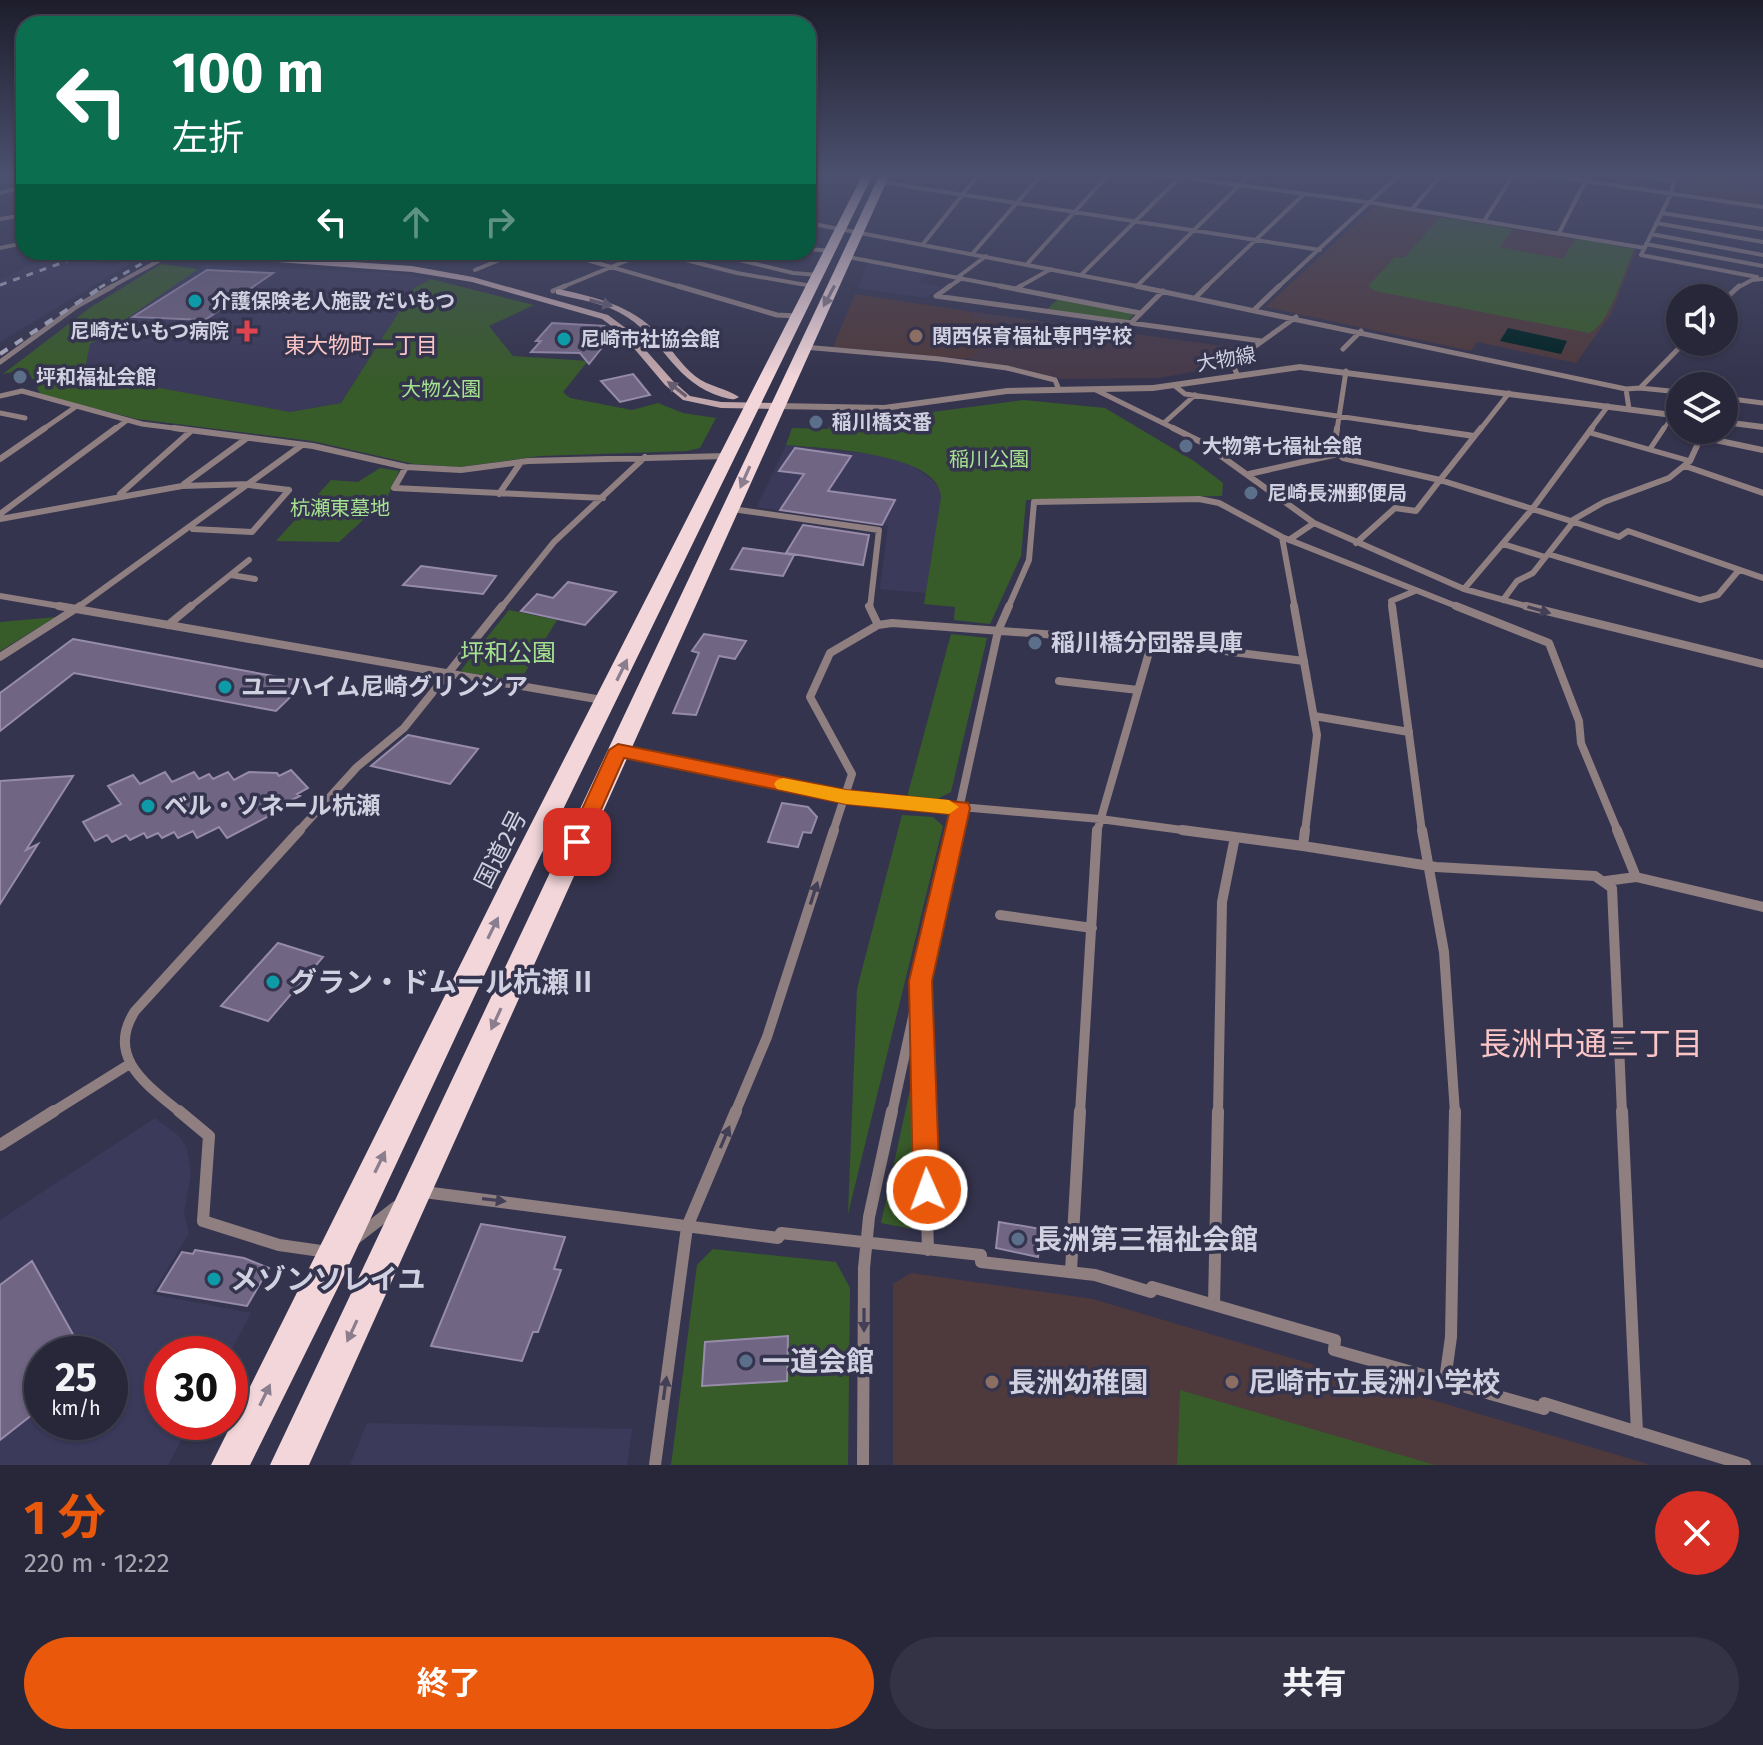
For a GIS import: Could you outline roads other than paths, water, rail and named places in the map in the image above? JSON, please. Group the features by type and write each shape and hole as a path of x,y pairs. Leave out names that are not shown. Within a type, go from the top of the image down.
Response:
{"highway":[{"name":"国道2号","path":"289,1465 731,509 760,404 797,316 835,242"},
{"name":"国道2号","path":"230,1465 727,456 760,404 803,347 854,242"}],"main road":[{"path":"283,260 403,268 460,276 599,315 624,331 677,392 706,403 760,404"},
{"path":"393,260 475,270 624,311 657,338 696,385 760,404"}],"street":[{"path":"915,242 1296,317 1626,389 1666,391"},
{"path":"973,253 982,242"},
{"path":"1027,264 1047,242"},
{"path":"1081,275 1114,242"},
{"path":"1137,286 1183,242"},
{"path":"1196,297 1253,242"},
{"path":"1270,242 1320,250"},
{"path":"1255,309 1329,242"},
{"path":"1621,242 1763,266"},
{"path":"1647,242 1641,255 1760,278"},
{"path":"1696,242 1763,255"},
{"path":"816,250 832,251"},
{"path":"986,256 936,296 1261,341"},
{"path":"848,257 1140,313"},
{"path":"0,362 77,306 159,260"},
{"path":"475,270 499,260"},
{"path":"587,260 777,315 797,316"},
{"path":"553,291 631,260"},
{"path":"685,260 737,273 815,280"},
{"path":"739,260 815,280"},
{"path":"1015,289 1051,269"},
{"path":"1738,291 1760,278"},
{"path":"1129,325 1163,291"},
{"path":"1237,374 1232,363 1296,317"},
{"path":"1343,349 1361,331"},
{"path":"803,347 1007,368 1055,380 1059,390"},
{"path":"1640,388 1671,356"},
{"name":"大物線","path":"760,404 884,408 982,393 1175,386 1237,374 1300,367 1666,414"},
{"path":"1338,454 1334,451 1346,371"},
{"path":"1175,386 1195,395 1474,436"},
{"path":"1626,389 1629,409"},
{"path":"1096,390 1112,401 1164,423 1249,474 1314,523 1464,589 1763,664"},
{"path":"0,396 22,391 126,421 302,445 406,467 461,470 522,462 727,456"},
{"path":"1356,543 1395,508 1416,511 1509,393"},
{"path":"1164,423 1195,395"},
{"path":"1738,400 1763,403"},
{"path":"1464,589 1533,508 1608,406"},
{"path":"0,459 74,408"},
{"path":"0,413 25,418"},
{"path":"0,517 126,421"},
{"path":"1738,424 1763,427"},
{"path":"1650,449 1666,425"},
{"path":"120,495 191,431"},
{"path":"1591,433 1650,449 1763,493"},
{"path":"182,486 248,438"},
{"path":"1738,443 1763,450"},
{"path":"1503,600 1546,555 1572,521 1604,502 1669,478 1688,463 1696,444"},
{"path":"0,657 77,610 193,529 302,445"},
{"path":"1249,474 1338,454 1440,480 1619,537 1628,531 1763,578"},
{"path":"645,457 554,542 404,728 357,767 135,1011 121,1041 128,1065 209,1136 203,1221 279,1245 337,1253 417,1191 778,1238 781,1233 981,1255 981,1262 1071,1271 1214,1304 1335,1340 1334,1350 1544,1409 1544,1403 1745,1465"},
{"path":"499,494 522,462"},
{"path":"406,467 394,488 603,498"},
{"path":"0,517 182,486 250,485 289,490 252,532 193,529"},
{"path":"863,1465 865,1242 998,631 1029,560 1034,502 1199,499 1219,503 1286,539 1549,643 1579,721 1581,743 1636,877"},
{"path":"731,509 879,530 868,605 878,625"},
{"path":"1286,539 1314,523"},
{"path":"1286,539 1317,735 1303,846"},
{"path":"1503,544 1700,600 1712,601 1727,588 1739,570"},
{"path":"168,625 249,560"},
{"path":"231,575 255,579"},
{"path":"1416,591 1391,601 1428,865 1444,952 1455,1098 1451,1337 1445,1380"},
{"path":"0,596 607,701"},
{"path":"655,1465 687,1227 767,1037 852,774 844,751 820,720 810,697 830,653 878,625 1152,642 1304,661"},
{"path":"1071,1271 1100,819 1152,642"},
{"path":"1059,681 1138,690"},
{"path":"1314,716 1409,732"},
{"path":"618,750 846,797 1100,819 1428,865 1587,875 1606,881 1636,877 1763,907"},
{"path":"1214,1304 1222,902 1235,837"},
{"path":"1606,881 1615,898 1637,1432"},
{"path":"1000,915 1092,928"},
{"path":"921,981 928,1250"},
{"path":"0,1145 128,1065"}],"railway":[{"path":"0,285 70,260"},
{"path":"99,288 148,260"},
{"path":"0,354 103,286"}],"place":[{"name":"介護保険老人施設 だいもつ","path":"195,301"},
{"name":"尼崎だいもつ病院","path":"247,331"},
{"name":"関西保育福祉専門学校","path":"916,336"},
{"name":"尼崎市社協会館","path":"564,339"},
{"name":"坪和福祉会館","path":"20,377"},
{"name":"稲川橋交番","path":"816,422"},
{"name":"大物第七福祉会館","path":"1186,446"},
{"name":"尼崎長洲郵便局","path":"1251,493"},
{"name":"稲川橋分団器具庫","path":"1035,643"},
{"name":"ユニハイム尼崎グリンシア","path":"225,687"},
{"name":"ベル・ソネール杭瀬","path":"148,806"},
{"name":"グラン・ドムール杭瀬Ⅱ","path":"273,982"},
{"name":"長洲第三福祉会館","path":"1018,1239"},
{"name":"メゾンソレイユ","path":"214,1279"},
{"name":"一道会館","path":"746,1361"},
{"name":"長洲幼稚園","path":"992,1382"},
{"name":"尼崎市立長洲小学校","path":"1232,1382"}],"district":[{"name":"東大物町一丁目","path":"361,345"},
{"name":"長洲中通三丁目","path":"1591,1044"}],"park label":[{"name":"大物公園","path":"441,389"},
{"name":"稲川公園","path":"989,459"},
{"name":"杭瀬東墓地","path":"340,508"},
{"name":"坪和公園","path":"508,653"}]}
